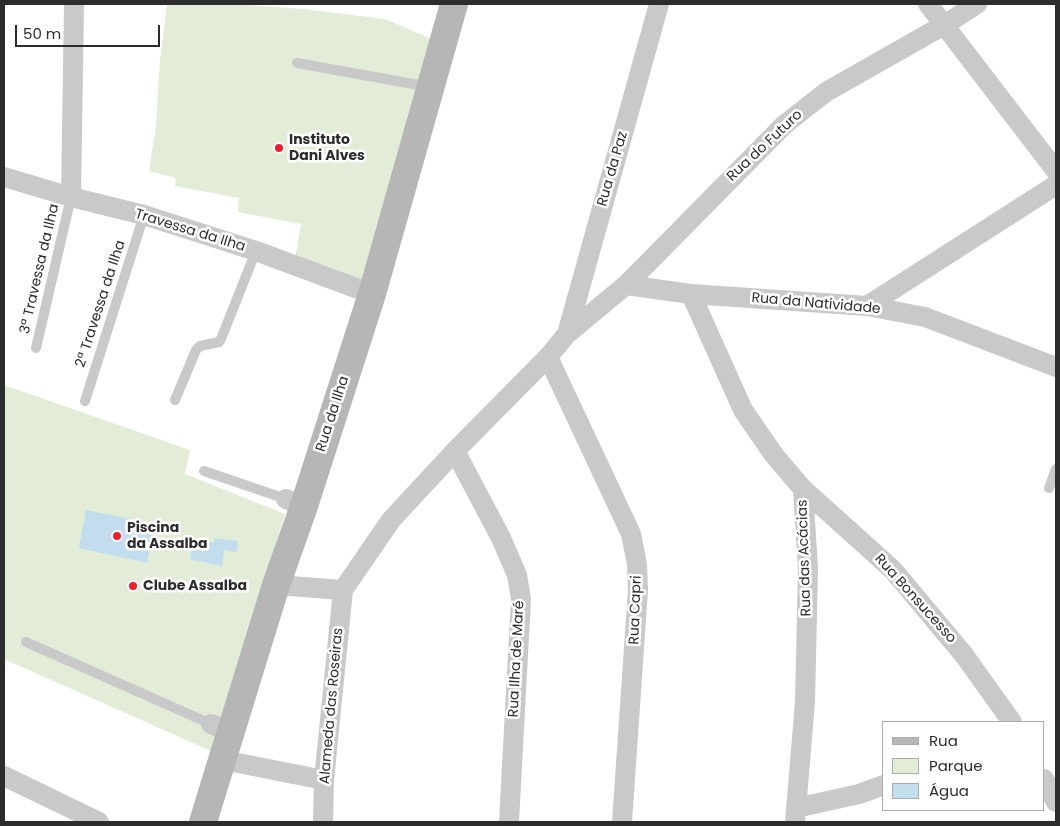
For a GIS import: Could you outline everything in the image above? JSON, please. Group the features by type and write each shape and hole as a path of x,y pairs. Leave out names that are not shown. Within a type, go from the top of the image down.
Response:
{"main road":[{"name":"Rua da Ilha","path":"204,822 223,760 221,728 276,585 295,503 372,294 454,4"}],"street":[{"path":"71,197 74,4"},
{"name":"Rua da Paz","path":"567,334 659,4"},
{"path":"928,4 1056,171"},
{"name":"Rua do Futuro","path":"626,285 784,125 826,92 977,4"},
{"name":"Travessa da Ilha","path":"4,177 71,197 144,215 256,252 372,294"},
{"path":"867,306 1056,185"},
{"path":"276,585 343,590 391,520 455,451 548,357 567,334 626,285"},
{"name":"Rua da Natividade","path":"626,285 691,294 867,306 925,317 1056,367"},
{"name":"Rua das Acácias","path":"691,294 743,410 774,455 803,488 808,568 805,702 796,815"},
{"name":"Rua Capri","path":"548,357 631,534 638,564 638,590 622,822"},
{"name":"Rua Ilha de Maré","path":"455,451 501,538 517,575 520,599 509,822"},
{"name":"Rua Bonsucesso","path":"803,488 893,570 964,655 1011,721"},
{"name":"Alameda das Roseiras","path":"322,822 324,780 343,590"},
{"path":"223,760 324,780"},
{"path":"4,776 99,822"},
{"path":"1045,780 1056,802"},
{"path":"796,815 882,786"}],"lane":[{"path":"297,63 431,87"},
{"name":"3ª Travessa da Ilha","path":"36,348 71,197"},
{"name":"2ª Travessa da Ilha","path":"85,401 144,215"},
{"path":"175,400 196,350 200,346 219,342 221,339 256,252"},
{"path":"1049,488 1056,469"},
{"path":"204,470 295,503"},
{"path":"26,642 221,728"}],"green space":[{"name":"Instituto Dani Alves","path":"167,4 232,4 304,9 385,19 436,41 368,282 295,259 301,224 238,212 239,198 175,186 176,178 149,171 156,126 160,60"},
{"name":"Clube Assalba","path":"4,385 190,450 185,474 285,514 211,751 4,659"}],"water":[{"name":"Piscina da Assalba","path":"86,510 155,524 147,563 79,548"},
{"path":"214,538 238,541 237,552 224,550 222,566 190,559 194,539 214,543"}],"place":[{"name":"Instituto Dani Alves","path":"279,148"},
{"name":"Piscina da Assalba","path":"117,536"},
{"name":"Clube Assalba","path":"133,586"}]}
